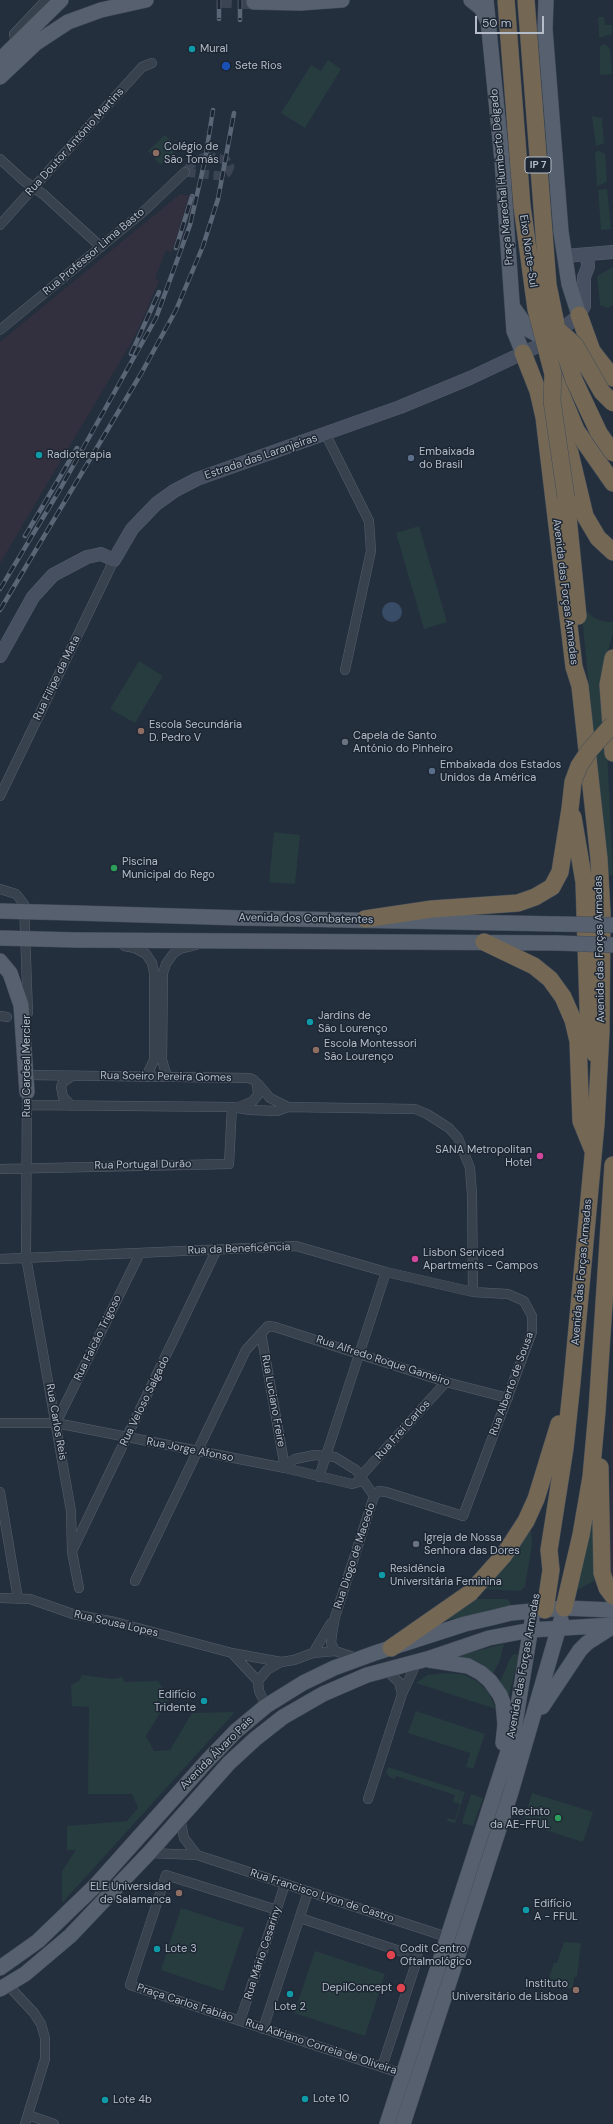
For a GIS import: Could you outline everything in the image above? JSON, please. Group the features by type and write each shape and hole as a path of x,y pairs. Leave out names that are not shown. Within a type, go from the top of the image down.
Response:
{"highway":[{"name":"Eixo Norte-Sul","path":"506,0 523,213 536,309 553,374 576,430 613,483"},
{"name":"Eixo Norte-Sul","path":"526,0 543,235 552,332 599,433 613,453"},
{"path":"579,314 592,351 613,378"},
{"path":"552,332 575,345 602,392 613,403"},
{"name":"Avenida das Forças Armadas","path":"523,353 538,391 544,417 574,667 580,686 601,896 599,1066 593,1151 565,1448 549,1550 541,1569 540,1610"},
{"path":"553,374 552,400 566,497 583,662 580,686"},
{"path":"538,391 568,446 585,516 594,532 613,552"},
{"path":"613,658 608,684 613,753"},
{"path":"365,919 432,909 518,903 535,897 552,887 560,872 573,782 579,766 589,751 613,724"},
{"path":"569,815 574,822 584,882 589,1038 599,1066"},
{"path":"484,942 534,966 550,979 563,997 576,1030 581,1076 581,1122 593,1151"},
{"name":"Avenida das Forças Armadas","path":"564,1608 586,1510 597,1411 613,1165"},
{"path":"391,1648 470,1593 495,1567 512,1544 536,1499 572,1382"},
{"path":"597,1411 602,1516 602,1573 607,1588 613,1596"}],"main road":[{"path":"0,60 61,0"},
{"path":"0,78 36,42 68,22 101,10 146,0"},
{"path":"254,2 272,1 300,3 342,0"},
{"path":"471,0 482,8 488,22 529,13 536,17 545,29"},
{"name":"Praça Marechal Humberto Delgado","path":"486,0 514,307 514,331 523,353"},
{"path":"537,0 545,29 577,255 569,284 579,314"},
{"path":"545,29 546,0"},
{"path":"512,292 522,269 528,263 577,255 613,252"},
{"path":"577,255 588,267 584,277 586,298 584,306 579,314"},
{"path":"514,307 522,323 529,330 538,335 552,332"},
{"name":"Estrada das Laranjeiras","path":"114,560 123,542 141,519 156,504 174,491 197,479 326,435 421,399 536,347 552,332 560,331 579,314"},
{"path":"0,656 33,596 52,575 87,557 100,554 114,560"},
{"name":"Avenida dos Combatentes","path":"0,911 242,918 365,919 613,925"},
{"name":"Avenida dos Combatentes","path":"0,938 76,940 484,942 613,945"},
{"path":"0,961 12,978 21,1005 27,1098"},
{"name":"Avenida Álvaro Pais","path":"2,1976 96,1886 207,1761 245,1723 266,1706 303,1683 360,1658 465,1624 511,1613 564,1608 613,1610"},
{"name":"Avenida das Forças Armadas","path":"403,2124 534,1719 560,1628 564,1608"},
{"name":"Avenida das Forças Armadas","path":"540,1610 550,1625 560,1628"},
{"name":"Avenida das Forças Armadas","path":"386,2124 502,1770 518,1712 531,1630 540,1610"},
{"path":"534,1719 580,1650 600,1633 613,1626"},
{"name":"Avenida Álvaro Pais","path":"2,1976 25,1974 70,1936 149,1853 241,1751 283,1717 323,1694 367,1675 422,1661 489,1638 531,1630 613,1626"},
{"path":"422,1661 461,1664 475,1669 490,1681 497,1690 504,1712 502,1770"},
{"path":"266,1706 283,1717"}],"street":[{"path":"16,44 14,34 46,0"},
{"name":"Rua Doutor António Martins","path":"0,224 142,67 152,63"},
{"path":"0,159 101,247"},
{"name":"Rua Professor Lima Basto","path":"0,330 101,247 185,172"},
{"path":"326,435 369,521 371,550 346,670"},
{"name":"Rua Filipe da Mata","path":"0,796 114,560"},
{"name":"Rua Cardeal Mercier","path":"0,889 16,894 24,904 27,954 28,1075 26,1258"},
{"path":"76,940 101,945 135,948 146,954 152,963 154,973 154,1060 146,1077"},
{"path":"167,1077 162,1060 162,973 173,954 180,949 215,940"},
{"name":"Rua Soeiro Pereira Gomes","path":"28,1075 249,1078 270,1098 288,1107"},
{"path":"72,1076 67,1078 61,1087 63,1097 72,1106"},
{"name":"Rua Soeiro Pereira Gomes","path":"235,1107 253,1102 258,1095 257,1084"},
{"name":"Rua Soeiro Pereira Gomes","path":"27,1098 72,1106 235,1107 250,1110 277,1111 288,1107 415,1109 427,1114 449,1128 458,1138 470,1168 472,1195 473,1292"},
{"name":"Rua Portugal Durão","path":"0,1169 229,1164 235,1107"},
{"name":"Rua da Beneficência","path":"0,1259 296,1246 386,1272 473,1292"},
{"name":"Rua Veloso Salgado","path":"72,1552 217,1249"},
{"name":"Rua Falcão Trigoso","path":"56,1423 140,1253"},
{"name":"Rua Carlos Reis","path":"26,1258 71,1511 72,1552 79,1588"},
{"path":"319,1477 386,1272"},
{"name":"Rua Alberto de Sousa","path":"374,1496 379,1491 386,1492 463,1516 532,1332 532,1316 524,1301 516,1296 508,1294 473,1292"},
{"name":"Rua Alfredo Roque Gameiro","path":"261,1333 265,1328 272,1326 446,1382 508,1398"},
{"path":"135,1581 246,1350 261,1333"},
{"name":"Rua Luciano Freire","path":"261,1333 285,1468"},
{"name":"Rua Frei Carlos","path":"360,1477 446,1382"},
{"name":"Rua Jorge Afonso","path":"0,1423 56,1423 285,1468 352,1484 359,1482 360,1477"},
{"path":"285,1468 292,1460 314,1455 326,1455 344,1462 356,1470 374,1496"},
{"path":"0,1492 18,1598"},
{"name":"Rua Diogo de Macedo","path":"335,1651 332,1643 335,1616 374,1496"},
{"name":"Rua Sousa Lopes","path":"0,1598 30,1599 73,1614 115,1622 232,1653 281,1662 294,1660 313,1653 335,1651"},
{"name":"Rua Diogo de Macedo","path":"313,1653 335,1616"},
{"path":"335,1651 360,1658"},
{"path":"232,1653 258,1681"},
{"path":"368,1799 402,1694 422,1661"},
{"path":"266,1706 258,1691 258,1681 267,1670 281,1662"},
{"path":"383,1671 390,1674 399,1682 402,1694"},
{"path":"180,1818 184,1838 197,1855"},
{"name":"Rua Francisco Lyon de Castro","path":"149,1853 197,1855 447,1937"},
{"name":"Praça Carlos Fabião","path":"240,2021 130,1985 166,1875 277,1910"},
{"name":"Rua Mário Cesariny","path":"240,2021 285,1884"},
{"path":"263,2029 308,1892"},
{"path":"300,1918 418,1957 382,2067"},
{"path":"2,1976 34,2013 41,2024 45,2038 45,2059 27,2120 54,2124"},
{"name":"Rua Adriano Correia de Oliveira","path":"240,2021 403,2074"}],"shaded area":[{"path":"180,194 189,196 172,252 166,250 155,278 159,281 142,321 131,343 0,563 0,342"},
{"path":"613,1374 613,1583 609,1575"}],"green space":[{"path":"598,17 604,17 605,25 612,25 612,34 599,38"},
{"path":"605,44 610,49 612,74 600,75 600,46"},
{"path":"328,60 341,69 305,128 281,113 311,65 321,71"},
{"path":"592,116 602,118 604,143 596,146"},
{"path":"165,135 178,149 160,165 148,151"},
{"path":"599,151 605,154 607,182 597,186 595,152"},
{"path":"607,189 611,229 601,230 598,190"},
{"path":"613,267 613,305 608,308 600,305 597,276"},
{"path":"419,526 447,622 424,629 396,533"},
{"path":"581,606 594,618 606,622 613,622 613,633 603,668 613,875 608,876"},
{"path":"139,661 163,676 135,723 110,709"},
{"path":"274,832 300,835 295,884 269,882"},
{"path":"595,1518 596,1580 577,1590 591,1519"},
{"path":"531,1527 532,1544 525,1587 520,1591 481,1589"},
{"path":"471,1599 505,1599 510,1601 510,1606 444,1621"},
{"path":"504,1644 500,1660 492,1676 458,1658 460,1655"},
{"path":"514,1654 519,1655 508,1699 499,1684 510,1659"},
{"path":"443,1673 462,1674 477,1681 488,1692 496,1709 416,1683 427,1675"},
{"path":"82,1675 113,1679 123,1677 124,1682 158,1681 169,1698 146,1736 154,1751 170,1750 192,1713 235,1712 62,1903 62,1871 76,1850 67,1850 67,1826 127,1821 138,1808 132,1794 88,1794 89,1707 72,1706 71,1685 79,1681"},
{"path":"416,1711 485,1734 473,1769 466,1767 470,1753 408,1733"},
{"path":"388,1767 465,1792 455,1823 447,1821 448,1818 455,1820 460,1804 453,1802 455,1795 396,1776 395,1779 391,1778 386,1773"},
{"name":"Recinto da AE-FFUL","path":"532,1793 593,1812 583,1842 523,1823"},
{"path":"471,1794 483,1798 473,1826 462,1823"},
{"path":"181,1908 244,1928 223,1991 161,1970"},
{"path":"564,1942 581,1943 577,1977 574,1977 573,1989 550,1985 548,1981 554,1963 557,1963"},
{"path":"315,1951 385,1974 365,2036 294,2013"}],"water":[{"path":"392,602 399,605 402,612 399,619 392,622 385,619 382,612 385,605"}],"tunnel":[{"path":"217,0 254,2"},
{"path":"206,156 226,160 230,167 227,173 221,176 185,172 194,162 206,156"}],"railway":[{"path":"219,0 219,19"},
{"path":"240,0 240,20"},
{"path":"0,589 59,491 156,318 190,225 205,160 213,110"},
{"path":"0,610 142,372 176,310 203,246 218,199 234,113"},
{"path":"176,248 192,196"},
{"path":"131,354 159,292"},
{"path":"25,536 77,448"}],"place":[{"name":"Mural","path":"192,49"},
{"name":"Sete Rios","path":"226,66"},
{"name":"Colégio de São Tomás","path":"156,153"},
{"name":"Radioterapia","path":"39,455"},
{"name":"Embaixada do Brasil","path":"411,458"},
{"name":"Escola Secundária D. Pedro V","path":"141,731"},
{"name":"Capela de Santo António do Pinheiro","path":"345,742"},
{"name":"Embaixada dos Estados Unidos da América","path":"432,771"},
{"name":"Piscina Municipal do Rego","path":"114,868"},
{"name":"Jardins de São Lourenço","path":"310,1022"},
{"name":"Escola Montessori São Lourenço","path":"316,1050"},
{"name":"SANA Metropolitan Hotel","path":"540,1156"},
{"name":"Lisbon Serviced Apartments - Campos","path":"415,1259"},
{"name":"Igreja de Nossa Senhora das Dores","path":"416,1544"},
{"name":"Residência Universitária Feminina","path":"382,1575"},
{"name":"Edifício Tridente","path":"204,1701"},
{"name":"Recinto da AE-FFUL","path":"558,1818"},
{"name":"ELE Universidad de Salamanca","path":"179,1893"},
{"name":"Edifício A - FFUL","path":"526,1910"},
{"name":"Lote 3","path":"157,1949"},
{"name":"Codit Centro Oftalmológico","path":"391,1955"},
{"name":"DepilConcept","path":"401,1988"},
{"name":"Instituto Universitário de Lisboa","path":"576,1990"},
{"name":"Lote 2","path":"290,1994"},
{"name":"Lote 10","path":"305,2099"},
{"name":"Lote 4b","path":"105,2100"}]}
